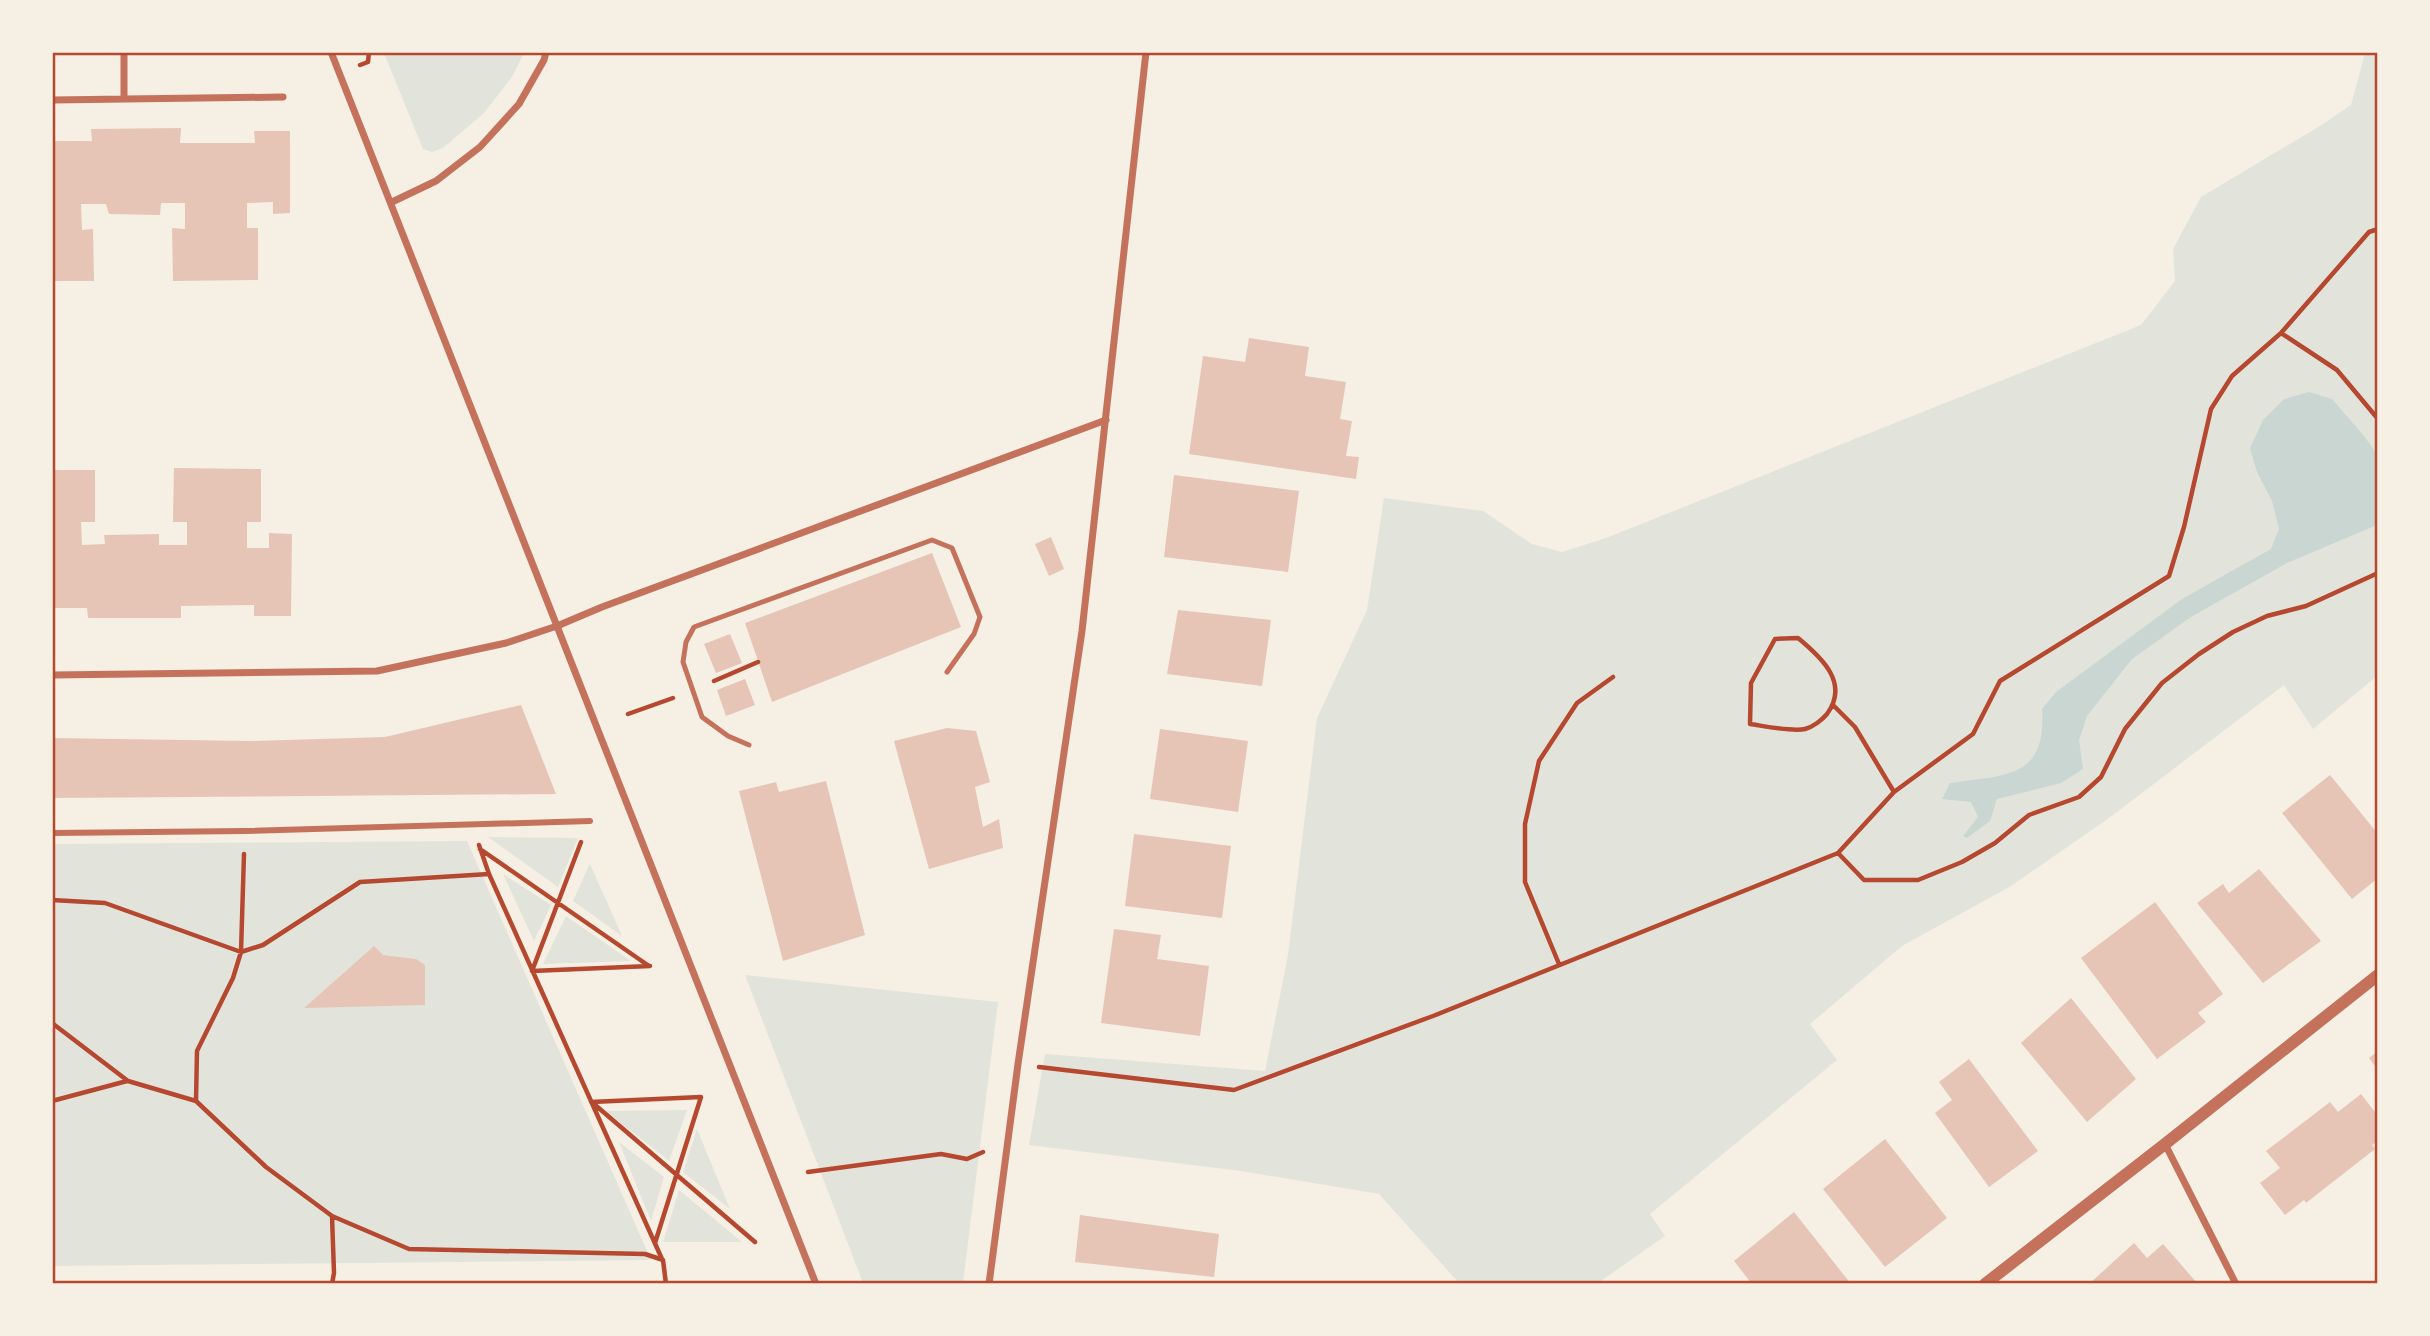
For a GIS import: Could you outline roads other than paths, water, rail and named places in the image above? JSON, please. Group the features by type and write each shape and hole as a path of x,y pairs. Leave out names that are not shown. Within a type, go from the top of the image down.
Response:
{"street":[{"path":"124,52 124,99"},
{"path":"331,52 816,1283"},
{"path":"392,202 436,181 480,147 519,104 546,52"},
{"path":"989,1283 1018,1064 1082,631 1146,52"},
{"path":"52,100 283,97"},
{"path":"52,675 377,671 506,643 1106,420"},
{"path":"52,833 245,831 590,821"},
{"path":"1985,1283 2378,975"},
{"path":"2165,1144 2236,1283"}],"lane":[{"path":"749,745 728,736 702,717 683,662 686,642 694,627 932,540 953,548 980,617 974,634 947,672"}]}
